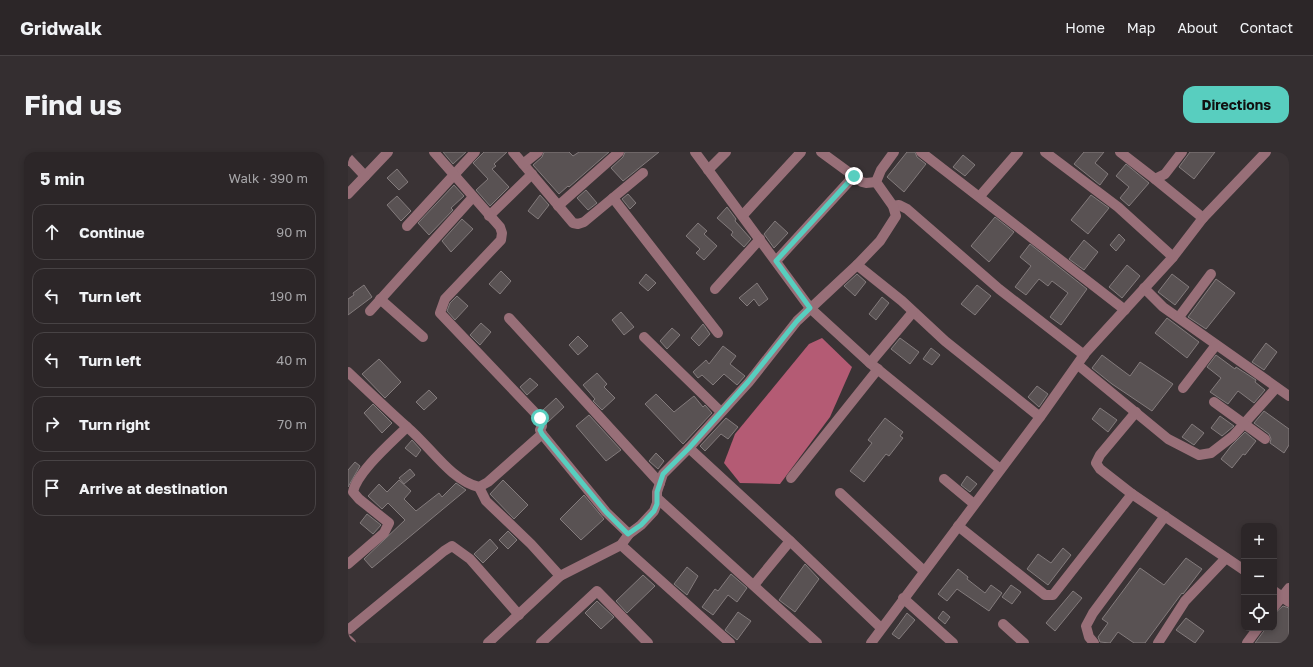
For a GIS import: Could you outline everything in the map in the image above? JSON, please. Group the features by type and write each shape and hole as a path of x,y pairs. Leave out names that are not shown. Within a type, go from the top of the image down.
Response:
{"street":[{"path":"348,194 388,152"},
{"path":"434,152 500,227 502,233 501,240 445,299 440,313 540,418 542,426 540,430 542,434 606,512 628,534"},
{"path":"407,226 475,152"},
{"path":"514,152 573,223 578,224 584,222 643,173"},
{"path":"523,164 538,152"},
{"path":"558,206 619,152"},
{"path":"695,152 743,215 810,308 874,366 1000,469"},
{"path":"708,170 726,152"},
{"path":"743,215 801,152"},
{"path":"821,152 866,183 876,182"},
{"path":"876,182 881,170 894,152"},
{"path":"921,152 980,196 1125,310"},
{"path":"980,196 1018,152"},
{"path":"1045,152 1118,207 1173,257"},
{"path":"1120,152 1203,218"},
{"path":"1155,179 1166,174 1182,152"},
{"path":"871,643 1084,356 1173,257 1203,218 1266,152"},
{"path":"348,158 365,176"},
{"path":"490,216 532,174"},
{"path":"776,261 854,176"},
{"path":"488,643 560,576 621,545 628,534 641,525 654,511 663,474 689,448 748,382 797,321 857,265 880,240 893,222 896,216 893,206 876,182"},
{"path":"370,311 473,197"},
{"path":"613,198 718,333"},
{"path":"893,206 899,205 907,209 999,288 1084,356"},
{"path":"715,289 760,239"},
{"path":"857,265 945,341 1040,417"},
{"path":"1179,318 1211,274"},
{"path":"1144,288 1163,307 1289,396"},
{"path":"380,299 423,337"},
{"path":"791,478 913,312"},
{"path":"509,318 660,483"},
{"path":"644,336 721,412"},
{"path":"1183,388 1216,344"},
{"path":"1078,365 1168,439 1199,455 1210,453 1233,436 1276,388"},
{"path":"348,372 468,485 479,487 488,482 542,434"},
{"path":"1214,402 1265,439"},
{"path":"1136,412 1100,455 1096,463 1100,469 1132,494 1241,568"},
{"path":"348,564 384,533 388,523 353,492 354,486 372,463 407,427"},
{"path":"689,448 790,541 881,628"},
{"path":"944,479 974,504"},
{"path":"479,487 486,501 531,544 560,576"},
{"path":"840,493 924,571"},
{"path":"958,526 1045,595 1053,595 1132,494"},
{"path":"657,498 754,584 817,643"},
{"path":"1092,642 1086,626 1093,613 1165,516"},
{"path":"754,584 790,541"},
{"path":"621,545 730,643"},
{"path":"348,630 452,546 470,559 519,615"},
{"path":"1158,643 1185,601 1226,558"},
{"path":"1282,597 1289,588"},
{"path":"542,643 597,591 648,643"},
{"path":"903,598 953,643"},
{"path":"1003,624 1024,643"},
{"path":"1247,643 1256,631"},
{"path":"348,640 351,643"}],"shaded area":[{"path":"822,338 852,367 830,417 780,484 740,483 724,463 735,434 809,344"}],"building":[{"path":"443,152 466,152 453,164"},
{"path":"484,152 507,152 494,164 496,166 492,169 509,187 490,206 476,190 488,179 473,163"},
{"path":"544,152 569,152 573,156 579,152 609,152 559,194 533,165 542,157"},
{"path":"625,152 659,152 623,181 611,168 623,157"},
{"path":"907,152 915,152 917,157 926,164 904,192 887,177"},
{"path":"1084,152 1104,152 1095,163 1108,174 1100,185 1074,164"},
{"path":"1190,152 1215,152 1194,179 1179,167"},
{"path":"963,155 975,165 965,176 953,167"},
{"path":"1126,164 1149,183 1129,206 1120,198 1129,187 1116,176"},
{"path":"397,169 408,182 399,190 387,178"},
{"path":"454,185 464,196 451,208 453,210 429,235 418,223"},
{"path":"586,190 597,203 588,210 577,198"},
{"path":"628,194 636,203 630,209 622,199"},
{"path":"540,195 549,205 538,219 528,211"},
{"path":"1091,195 1109,208 1088,234 1071,220"},
{"path":"397,196 411,211 401,221 387,205"},
{"path":"727,207 736,219 735,221 751,239 744,247 731,235 733,232 717,218"},
{"path":"995,217 1014,232 989,262 971,246"},
{"path":"462,219 473,229 451,252 442,241"},
{"path":"775,221 788,233 774,248 764,234"},
{"path":"698,223 707,231 704,234 717,246 704,260 696,253 700,249 686,236"},
{"path":"1119,234 1125,240 1116,251 1110,245"},
{"path":"1084,240 1098,252 1084,270 1069,259"},
{"path":"1030,244 1087,289 1061,325 1050,317 1068,293 1052,281 1048,286 1039,279 1026,295 1015,287 1031,266 1020,257"},
{"path":"1127,265 1140,276 1122,298 1109,287"},
{"path":"501,271 511,281 500,294 489,284"},
{"path":"646,274 656,283 648,291 639,283"},
{"path":"857,274 866,282 855,296 844,286"},
{"path":"1172,274 1189,287 1175,305 1158,292"},
{"path":"1216,279 1235,293 1206,329 1188,317"},
{"path":"757,283 768,299 759,306 754,299 747,306 739,298"},
{"path":"364,285 372,297 348,315 348,299 354,295 353,293"},
{"path":"977,285 991,296 975,315 961,304"},
{"path":"457,296 468,306 455,320 447,311 450,303"},
{"path":"882,297 889,303 876,320 869,314"},
{"path":"621,312 634,327 624,335 612,320"},
{"path":"1167,318 1199,342 1187,358 1155,333"},
{"path":"481,323 491,332 480,345 470,335"},
{"path":"703,324 710,334 699,346 691,338"},
{"path":"672,328 680,335 667,349 660,341"},
{"path":"578,336 588,346 578,355 569,345"},
{"path":"900,338 919,352 910,364 891,349"},
{"path":"1266,343 1277,352 1264,370 1252,362"},
{"path":"723,346 736,356 730,364 745,376 737,385 724,374 713,385 702,375 698,378 693,372 706,360 709,364"},
{"path":"931,348 940,355 932,365 923,359"},
{"path":"1102,355 1130,376 1140,362 1173,384 1152,411 1112,384 1092,368"},
{"path":"1216,355 1235,369 1236,367 1256,380 1255,382 1265,390 1254,403 1238,391 1228,404 1210,392 1221,378 1207,367"},
{"path":"379,359 401,382 385,398 362,374"},
{"path":"597,373 607,384 604,387 615,398 602,410 593,401 595,399 583,385"},
{"path":"530,378 538,385 527,395 520,387"},
{"path":"1037,386 1048,394 1039,407 1028,397"},
{"path":"429,390 437,398 424,410 416,402"},
{"path":"656,394 674,412 694,396 703,407 705,405 712,413 683,444 645,404"},
{"path":"556,398 564,407 548,422 542,411"},
{"path":"373,404 392,423 382,433 364,413"},
{"path":"1100,408 1117,420 1108,432 1092,419"},
{"path":"1264,411 1289,429 1289,445 1284,453 1270,443 1271,439 1269,434 1254,423"},
{"path":"589,415 621,450 606,461 576,426"},
{"path":"1220,416 1234,426 1222,436 1211,428"},
{"path":"726,418 738,427 728,439 721,434 705,451 700,446"},
{"path":"885,418 903,432 900,436 903,438 889,456 886,454 864,482 850,471 872,443 868,440"},
{"path":"1192,424 1204,433 1194,445 1182,437"},
{"path":"1245,432 1256,441 1232,468 1221,459"},
{"path":"412,440 421,450 416,457 405,448"},
{"path":"656,453 664,461 658,469 649,461"},
{"path":"355,462 360,466 348,487 348,470"},
{"path":"410,469 415,475 404,484 399,478"},
{"path":"967,476 977,484 970,492 961,485"},
{"path":"399,480 411,491 404,499 416,511 439,493 442,497 456,483 466,490 372,568 364,559 405,520 388,503 382,509 368,496 379,484 387,492"},
{"path":"503,480 528,505 514,519 490,494"},
{"path":"584,495 604,519 581,540 560,519"},
{"path":"367,514 381,525 373,534 360,523"},
{"path":"508,531 517,540 508,549 499,540"},
{"path":"490,539 498,548 483,563 474,554"},
{"path":"1063,548 1071,555 1048,585 1027,569 1038,554 1051,563"},
{"path":"1186,558 1202,569 1145,643 1134,643 1118,632 1110,643 1100,642 1098,637 1108,623 1102,619 1140,568 1164,585"},
{"path":"805,564 819,579 795,612 779,600"},
{"path":"687,567 698,576 687,595 674,584"},
{"path":"958,569 968,577 967,579 985,593 991,585 1002,593 989,611 957,589 947,601 938,594"},
{"path":"731,574 747,588 737,602 728,595 713,615 702,607 715,589 718,591"},
{"path":"643,575 655,586 627,613 616,601"},
{"path":"1011,585 1021,592 1012,604 1002,597"},
{"path":"1073,591 1082,598 1055,631 1046,623"},
{"path":"597,601 614,617 601,629 585,613"},
{"path":"1283,606 1289,608 1289,643 1255,643 1264,631 1277,631 1277,611"},
{"path":"943,611 950,617 945,624 938,618"},
{"path":"738,612 751,621 737,640 725,630"},
{"path":"907,613 915,620 899,639 892,634"},
{"path":"1186,618 1204,631 1195,643 1176,630"}],"route":[{"path":"540,418 542,423 540,430 546,440 562,457 606,512 628,534 641,525 654,511 657,504 657,492 663,474 689,448 748,382 797,321 810,308 776,261 854,176"}]}
